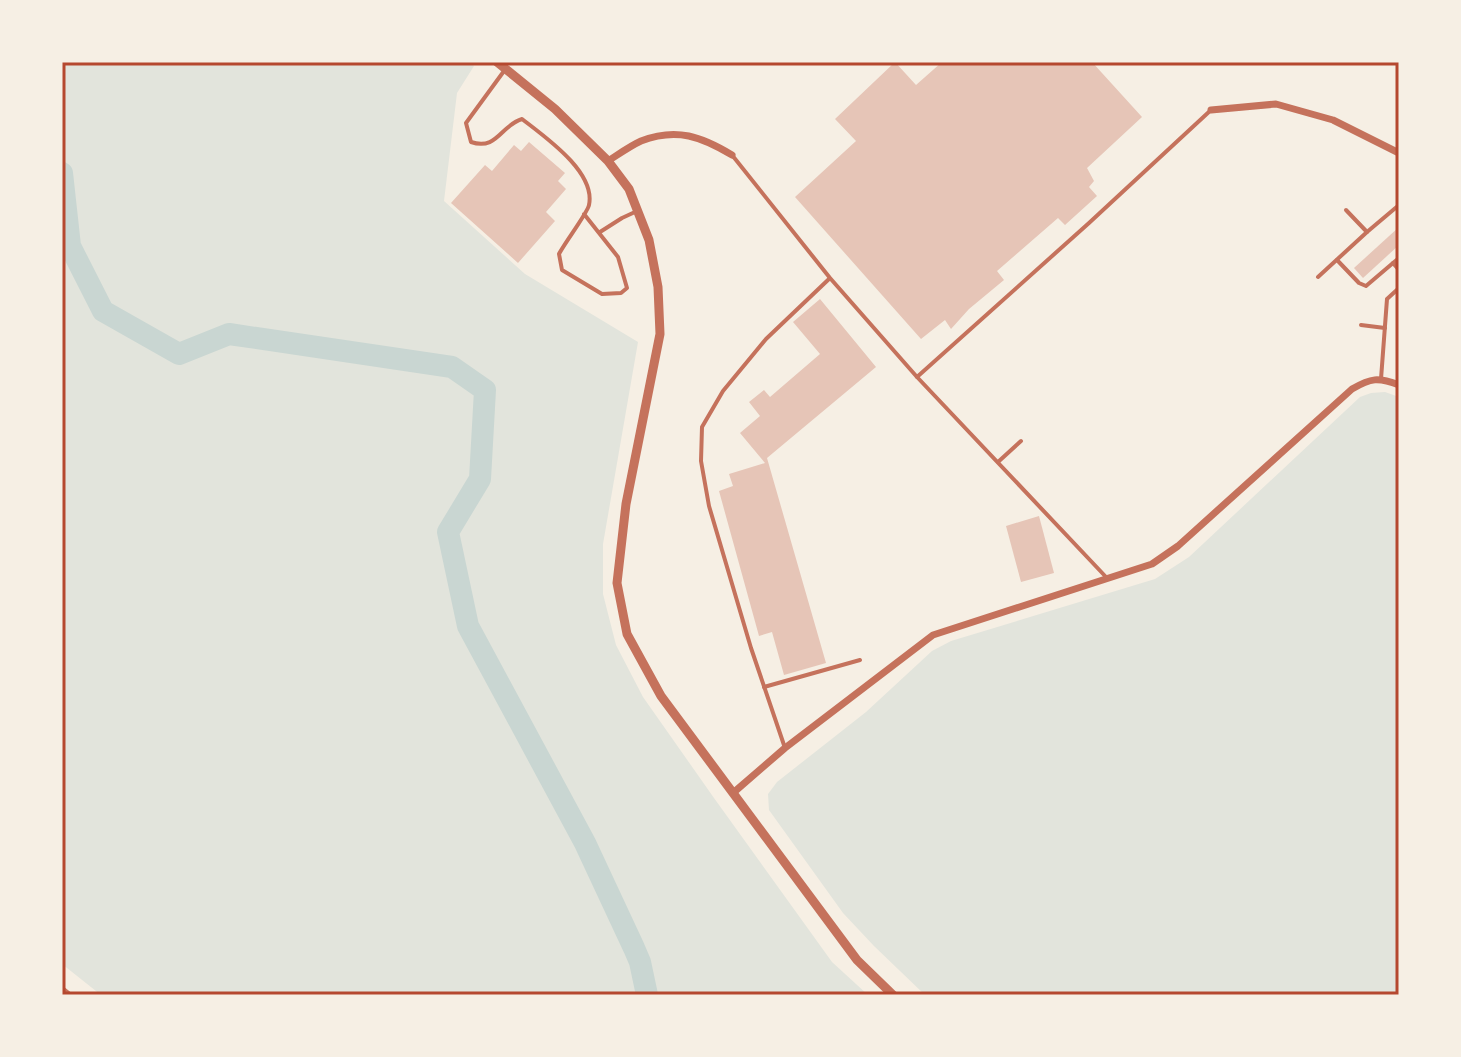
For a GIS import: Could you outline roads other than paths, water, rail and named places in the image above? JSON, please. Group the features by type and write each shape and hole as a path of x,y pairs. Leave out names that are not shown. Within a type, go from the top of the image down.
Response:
{"street":[{"path":"497,62 555,109 608,161 629,189 649,240 658,287 660,334 626,504 617,583 627,634 661,696 857,960 893,995"},
{"path":"1211,110 1276,104 1333,120 1399,153"},
{"path":"608,161 641,141 670,134 690,135 732,155"},
{"path":"733,793 785,748 933,635 1152,564 1178,546 1352,389 1368,380 1381,379 1399,385"},
{"path":"62,991 67,995"}],"lane":[{"path":"506,69 466,123 471,142 479,144 495,140 516,120 522,119 550,141 583,175 590,189 589,208 584,214 559,254 562,270 602,294 621,293 627,288 618,257 584,214"},
{"path":"917,377 1211,110"},
{"path":"732,155 830,278 917,377 1106,577"},
{"path":"1318,277 1399,205"},
{"path":"1346,210 1367,232"},
{"path":"600,232 638,212"},
{"path":"1337,260 1359,283 1366,286 1399,258"},
{"path":"1393,263 1399,270"},
{"path":"785,748 709,506 701,461 702,427 723,391 766,339 830,278"},
{"path":"1381,379 1387,299 1399,288"},
{"path":"1361,325 1385,328"},
{"path":"998,462 1021,441"},
{"path":"764,687 860,660"}],"waterway":[{"path":"62,173 70,246 103,311 179,354 229,334 452,367 485,390 480,479 448,532 468,626 585,843 640,962 647,995"}]}
